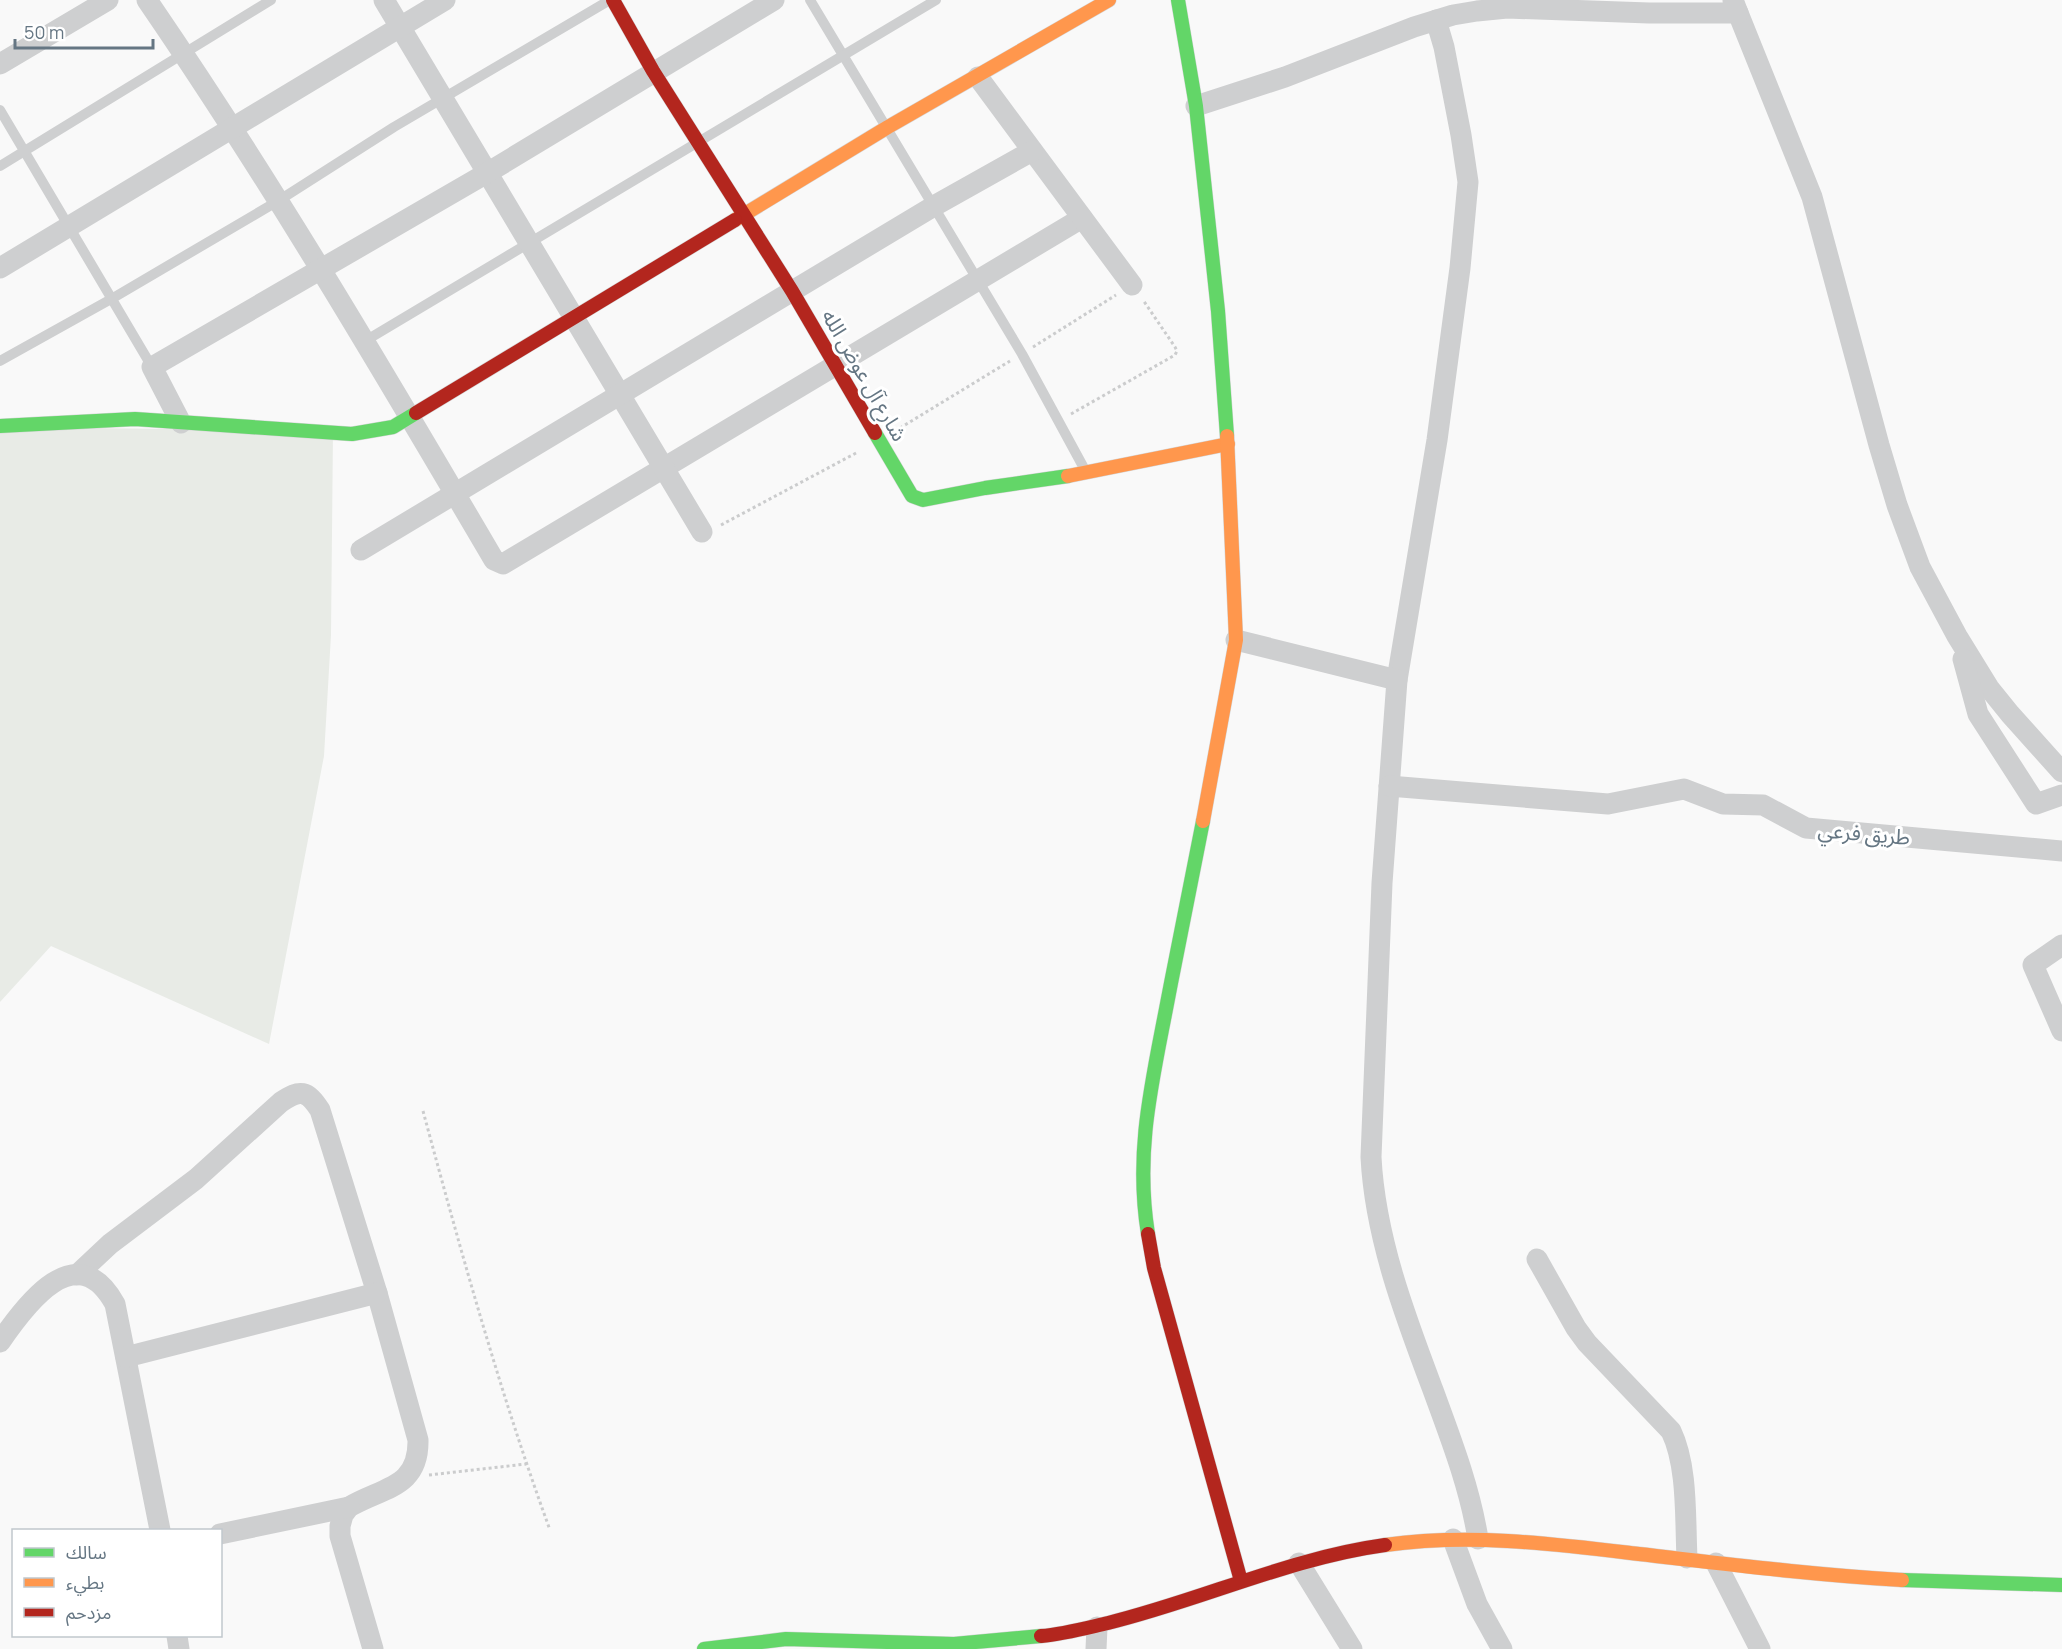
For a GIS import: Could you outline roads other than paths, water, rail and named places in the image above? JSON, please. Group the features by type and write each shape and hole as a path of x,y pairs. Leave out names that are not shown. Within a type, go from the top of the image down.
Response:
{"street":[{"path":"0,64 108,0"},
{"path":"147,0 233,128 365,341 494,560 505,564 835,364 1082,218"},
{"path":"384,0 702,532"},
{"path":"0,268 445,0"},
{"name":"شارع آل عوض الله","path":"612,0 653,71 792,291 912,496 923,500 1086,473 1228,444"},
{"path":"181,423 152,367 487,173 774,0"},
{"path":"0,426 135,419 352,434 383,430 410,418 744,214 1109,0"},
{"path":"1178,0 1196,106 1218,311 1228,444 1236,640 1152,1082 1145,1126 1142,1179 1146,1224 1154,1268 1241,1581"},
{"path":"1196,106 1285,77 1436,20 1477,11 1507,8 1649,13 1735,6 1812,197 1871,418 1908,537 1920,567 1957,636 1989,688 2062,772"},
{"path":"1436,20 1444,47 1468,182 1460,268 1437,440 1397,680 1382,883 1371,1157 1374,1192 1385,1245 1401,1300 1464,1479 1474,1513 1478,1539"},
{"path":"978,77 1132,285"},
{"path":"361,549 934,206 1032,151"},
{"path":"1957,636 1978,714 2036,804 2062,795"},
{"path":"1236,640 1397,680"},
{"name":"طريق فرعي","path":"1389,786 1608,804 1684,789 1723,804 1763,805 1806,828 2062,851"},
{"path":"2062,945 2032,965 2062,1032"},
{"path":"77,1275 86,1264 110,1244 196,1179 280,1102 292,1094 304,1093 312,1097 320,1110 377,1293 418,1440 416,1463 407,1478 349,1507 222,1534"},
{"path":"1537,1259 1587,1343 1671,1431 1675,1439 1682,1474 1687,1558"},
{"path":"0,1342 15,1321 46,1287 63,1276 87,1276 108,1292 115,1304 160,1529"},
{"path":"126,1357 377,1293"},
{"path":"349,1507 343,1515 340,1536 373,1649"},
{"path":"1453,1539 1477,1604 1502,1649"},
{"path":"704,1649 786,1639 954,1644 1017,1640 1097,1627 1149,1613 1299,1563 1391,1543 1453,1539 1532,1541 1839,1577 2062,1586"},
{"path":"1299,1563 1352,1649"},
{"path":"1716,1563 1760,1649"},
{"path":"1096,1649 1097,1627"}],"lane":[{"path":"0,166 271,0"},
{"path":"0,361 278,201 394,127 612,0"},
{"path":"810,0 1022,354 1086,473"},
{"path":"365,341 936,0"},
{"path":"0,110 152,367"}]}
